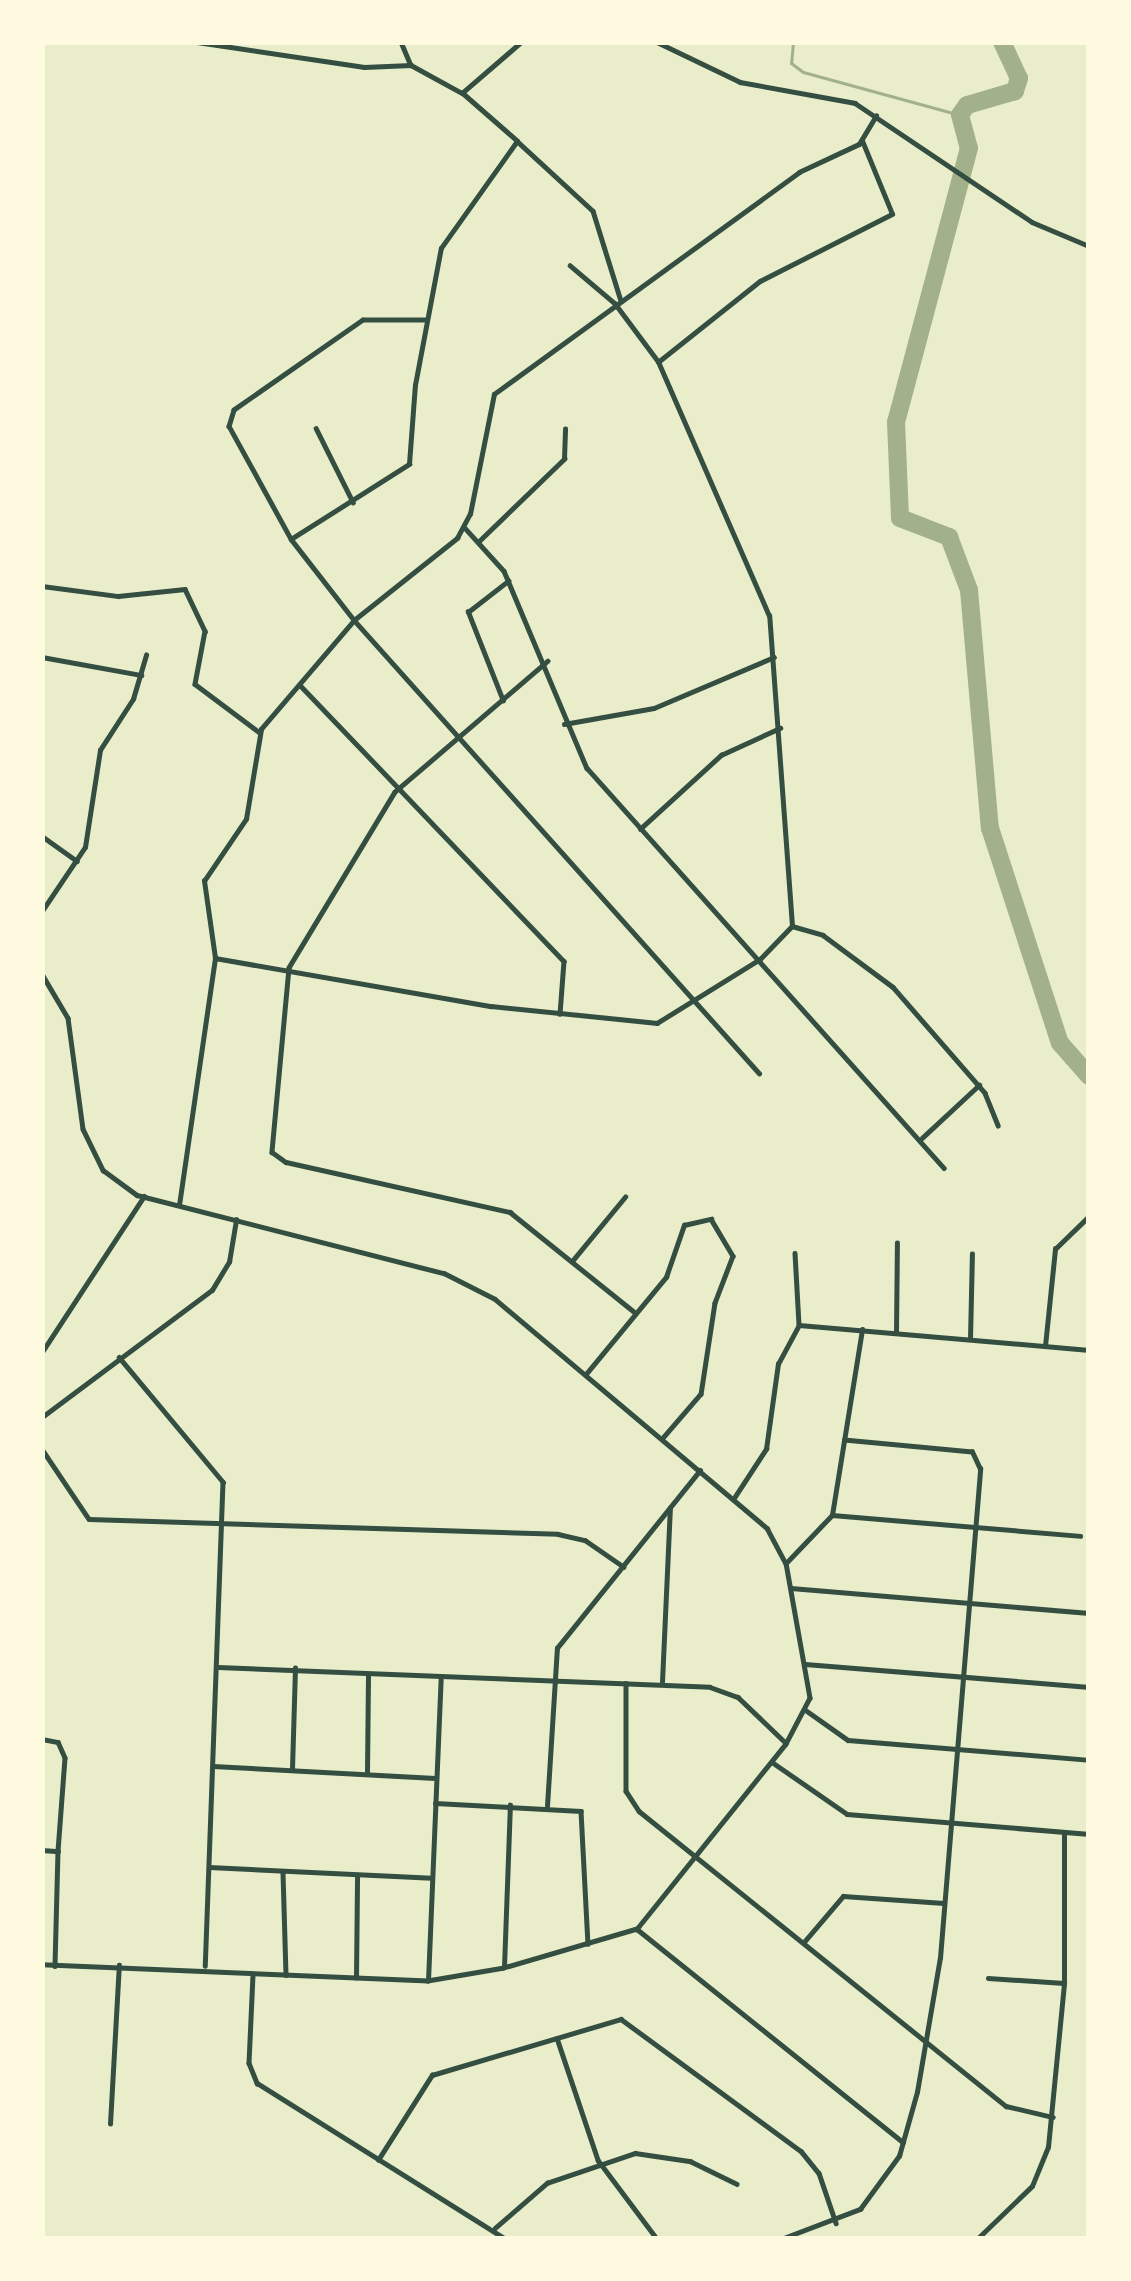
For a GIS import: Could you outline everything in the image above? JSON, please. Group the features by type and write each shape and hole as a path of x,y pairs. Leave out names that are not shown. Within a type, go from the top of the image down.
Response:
{"street":[{"path":"197,42 343,64 411,65 462,93 593,211 618,303"},
{"path":"401,42 411,65"},
{"path":"462,93 521,42"},
{"path":"657,42 740,82 843,98 950,163 1043,228 1089,246"},
{"path":"179,1205 214,958 204,881 246,819 260,732 354,620 464,527 491,398 799,172 862,141 876,116"},
{"path":"291,539 409,464 425,320 441,248 517,141"},
{"path":"658,362 760,281 892,214 862,141"},
{"path":"214,958 560,1014 657,1023 697,1005 760,959 792,926 780,728 766,606 658,362 618,303 570,266"},
{"path":"425,320 363,320 229,415 291,539 354,620 458,745 759,1073"},
{"path":"316,428 353,502"},
{"path":"478,542 564,459 565,428"},
{"path":"464,527 508,581 548,662 564,724 587,768 944,1168"},
{"path":"503,701 468,612 508,581"},
{"path":"42,586 118,596 185,589 205,631 195,683 260,732"},
{"path":"42,911 77,861 93,822 100,750 141,675 146,655"},
{"path":"42,657 141,675"},
{"path":"564,724 654,708 774,657"},
{"path":"548,662 458,745 395,792 289,968 271,1125 274,1157 510,1212 633,1311"},
{"path":"300,685 395,792 564,961 560,1014"},
{"path":"640,829 721,755 780,728"},
{"path":"42,836 77,861"},
{"path":"792,926 823,935 893,987 979,1085 998,1125"},
{"path":"42,974 68,1018 92,1154 144,1196 463,1280 586,1375 767,1528 786,1563 805,1664 807,1711 787,1744 637,1929 504,1968 428,1981 42,1965"},
{"path":"922,1138 979,1085"},
{"path":"42,1352 144,1196"},
{"path":"573,1260 626,1197"},
{"path":"1045,1346 1055,1249 1089,1216"},
{"path":"586,1375 633,1311 666,1277 684,1225 711,1219 733,1256 715,1304 701,1394 663,1439"},
{"path":"42,1417 212,1290 229,1262 236,1220"},
{"path":"896,1332 897,1243"},
{"path":"734,1498 766,1448 778,1364 800,1325 795,1252"},
{"path":"970,1339 972,1254"},
{"path":"800,1325 1089,1350"},
{"path":"786,1563 832,1515 862,1329"},
{"path":"119,1357 216,1468 221,1522 218,1667 205,1969"},
{"path":"781,2239 836,2222 860,2209 903,2142 929,2042 975,1528 975,1454 845,1440"},
{"path":"42,1449 89,1519 558,1534 585,1540 624,1567"},
{"path":"547,1806 550,1681 557,1648 700,1470"},
{"path":"662,1684 670,1508"},
{"path":"832,1515 1080,1536"},
{"path":"790,1588 1089,1613"},
{"path":"805,1664 1089,1687"},
{"path":"218,1667 662,1684 732,1692 787,1744"},
{"path":"292,1769 295,1668"},
{"path":"367,1772 368,1674"},
{"path":"428,1981 441,1677"},
{"path":"626,1683 630,1801 1006,2106 1053,2117"},
{"path":"807,1711 848,1740 1089,1760"},
{"path":"42,1738 58,1742 64,1753 55,1966"},
{"path":"772,1762 842,1813 1089,1834"},
{"path":"212,1766 434,1778"},
{"path":"434,1803 547,1806 584,1816 588,1944"},
{"path":"504,1968 510,1805"},
{"path":"977,2239 1032,2186 1053,2117 1064,1984 1064,1834"},
{"path":"42,1850 58,1850"},
{"path":"209,1867 431,1878"},
{"path":"284,1871 286,1975"},
{"path":"356,1978 357,1873"},
{"path":"803,1942 843,1896 944,1904"},
{"path":"637,1929 903,2142"},
{"path":"110,2123 119,1966"},
{"path":"253,1975 254,2079 378,2160 496,2228 506,2239"},
{"path":"988,1978 1064,1984"},
{"path":"378,2160 432,2075 622,2019 638,2025 801,2151 819,2173 836,2222"},
{"path":"556,2038 598,2160 657,2239"},
{"path":"496,2228 547,2183 598,2160 654,2152 737,2183"}],"waterway":[{"path":"793,42 791,63 803,72 960,115"},
{"path":"1002,42 1019,78 1015,91 967,105 960,115 969,148 896,422 900,518 949,537 969,590 990,828 1060,1043 1089,1076"}]}
